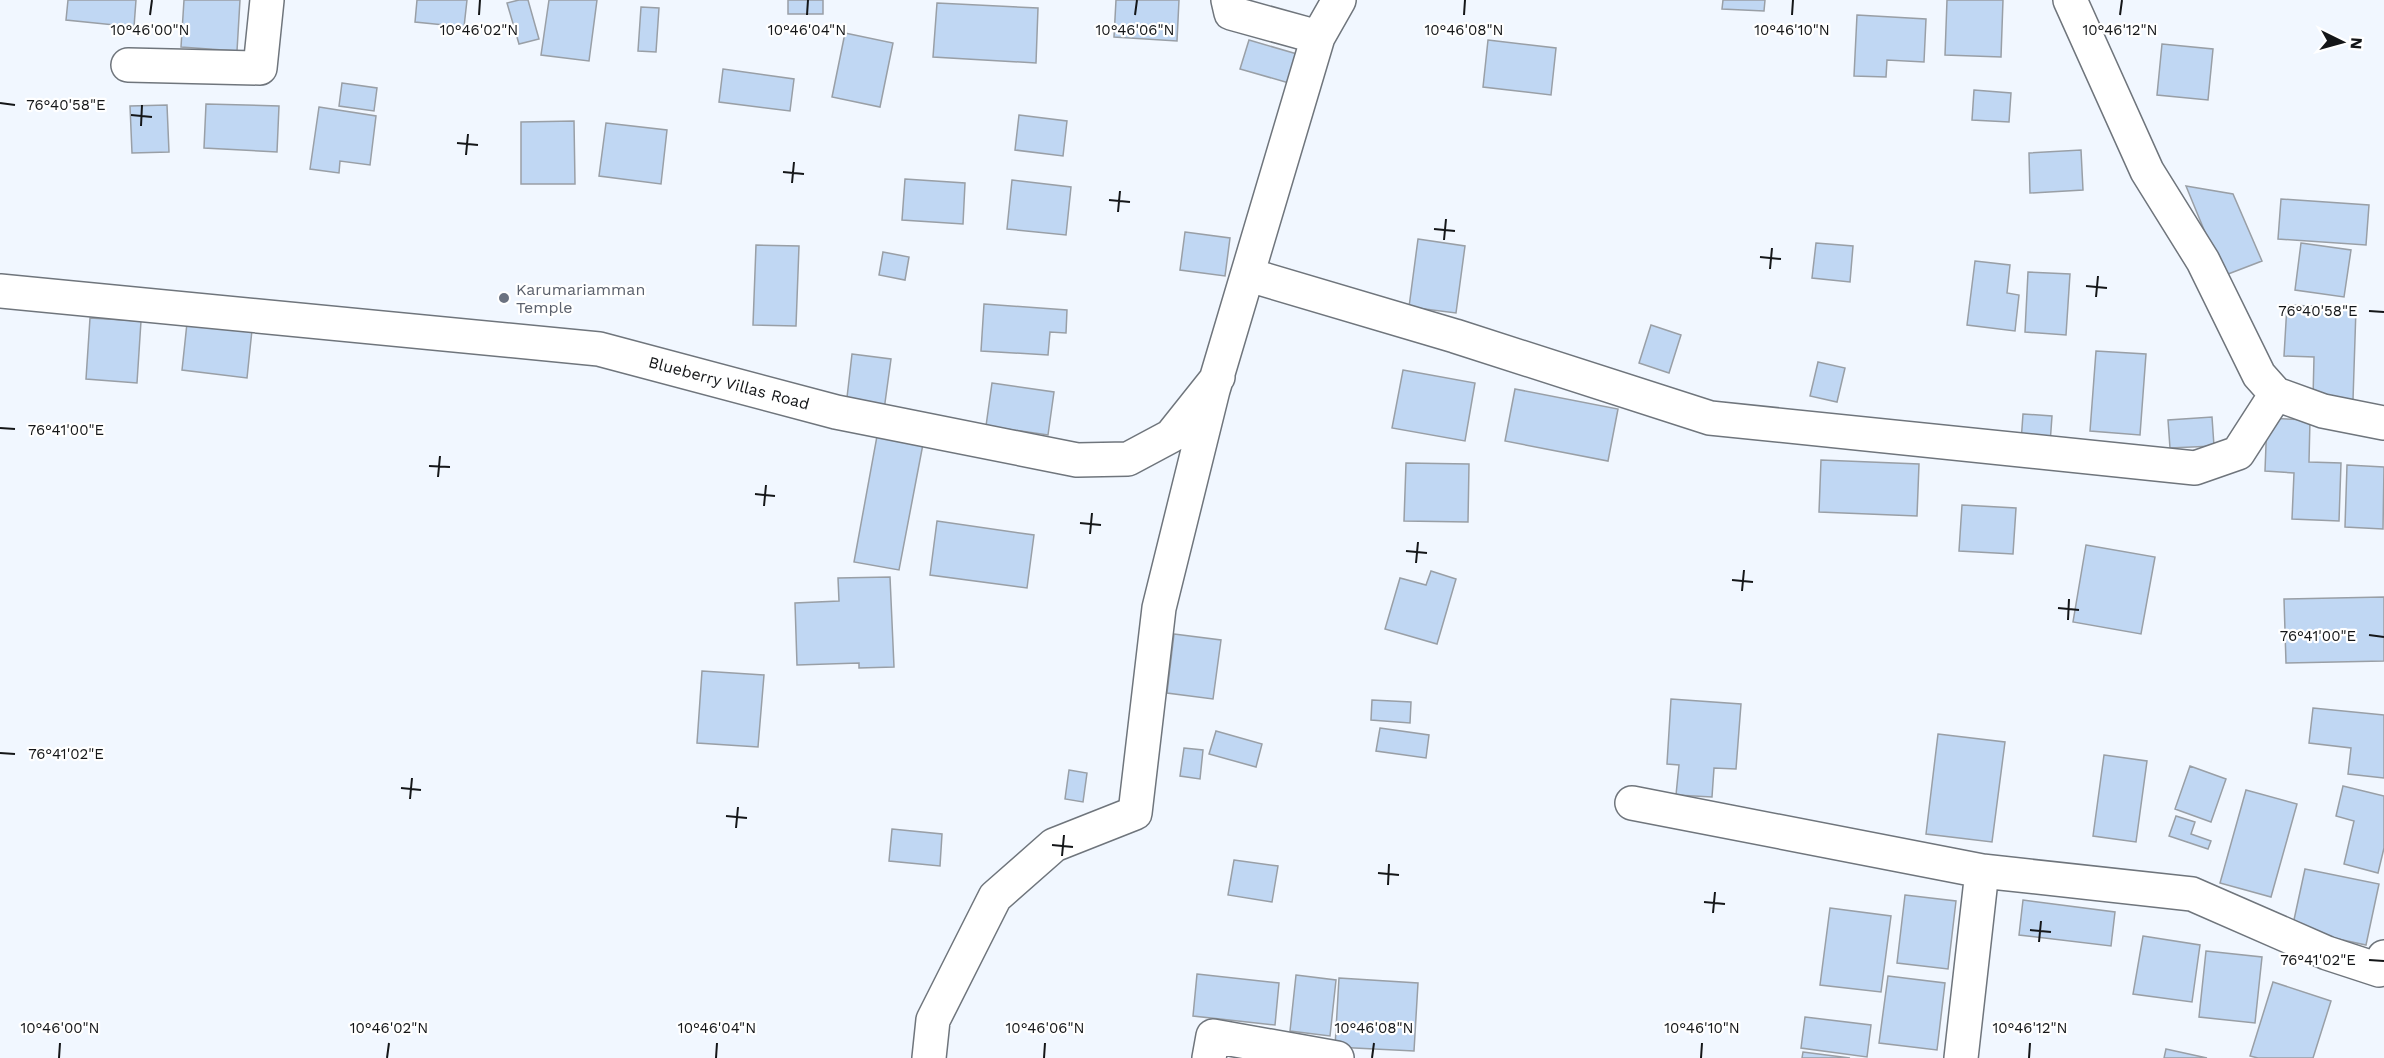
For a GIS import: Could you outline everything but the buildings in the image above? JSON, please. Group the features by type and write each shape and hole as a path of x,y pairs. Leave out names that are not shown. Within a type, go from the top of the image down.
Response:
{"street":[{"path":"128,64 260,69 267,0"},
{"path":"1227,0 1231,13 1318,37"},
{"path":"929,1058 933,1020 995,897 1054,845 1134,813 1159,608 1218,377 1318,37 1339,0"},
{"path":"2070,0 2147,171 2203,261 2259,375 2276,394 2323,411 2384,423"},
{"path":"1249,275 1455,336 1710,418 2195,468 2238,453 2276,394"},
{"name":"Blueberry Villas Road","path":"0,291 599,349 836,412 1077,460 1128,459 1171,436 1218,377"},
{"path":"1632,803 1982,871 2192,894 2327,953 2379,970 2384,957"},
{"path":"1961,1058 1982,871"},
{"path":"1209,1058 1213,1035 1337,1058"}],"place":[{"name":"Karumariamman Temple","path":"504,298"}]}
